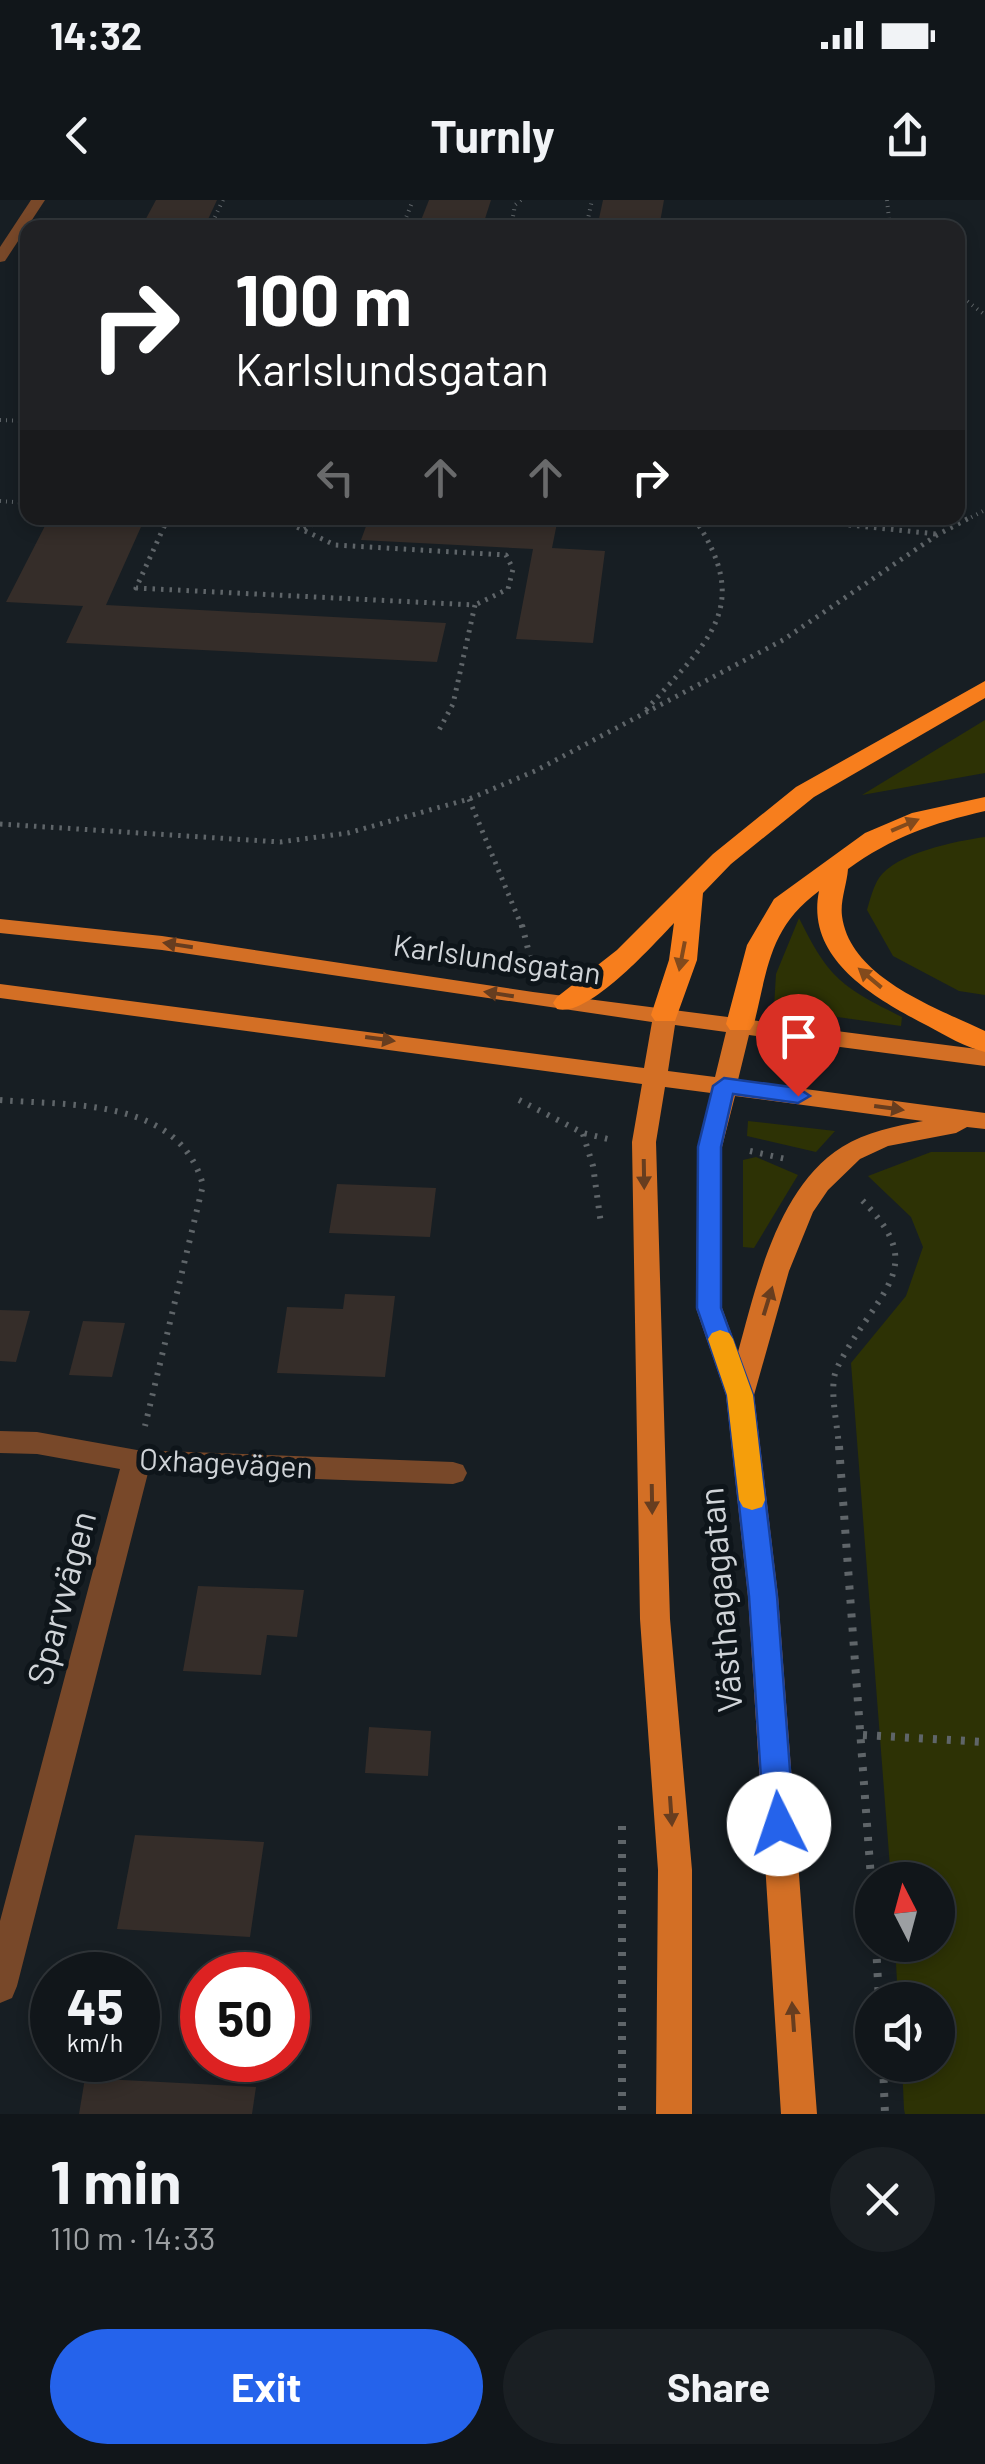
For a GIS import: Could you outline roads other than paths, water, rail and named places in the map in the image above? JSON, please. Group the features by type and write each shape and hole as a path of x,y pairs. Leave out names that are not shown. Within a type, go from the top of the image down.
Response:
{"highway":[{"path":"567,1004 627,956 722,858 805,792 985,688"},
{"path":"740,1024 760,945 783,905 836,870 874,838 921,818 985,804"},
{"path":"836,870 829,916 842,954 889,993 985,1043"},
{"path":"666,1015 683,960 691,894"}],"main road":[{"name":"Karlslundsgatan","path":"0,926 162,942 567,1004 985,1058"},
{"path":"0,991 985,1121"},
{"name":"Västhagagatan","path":"666,1015 653,1078 644,1160 655,1619 675,1870 674,2114"},
{"name":"Västhagagatan","path":"740,1024 710,1147 709,1308 740,1395 763,1596 799,2114"},
{"path":"740,1395 798,1215 840,1160 862,1148 914,1132 985,1121"}],"street":[{"path":"0,258 20,227"},
{"name":"Oxhagevägen","path":"0,1442 137,1461 453,1473"},
{"name":"Sparvvägen","path":"0,1986 137,1461"}]}
